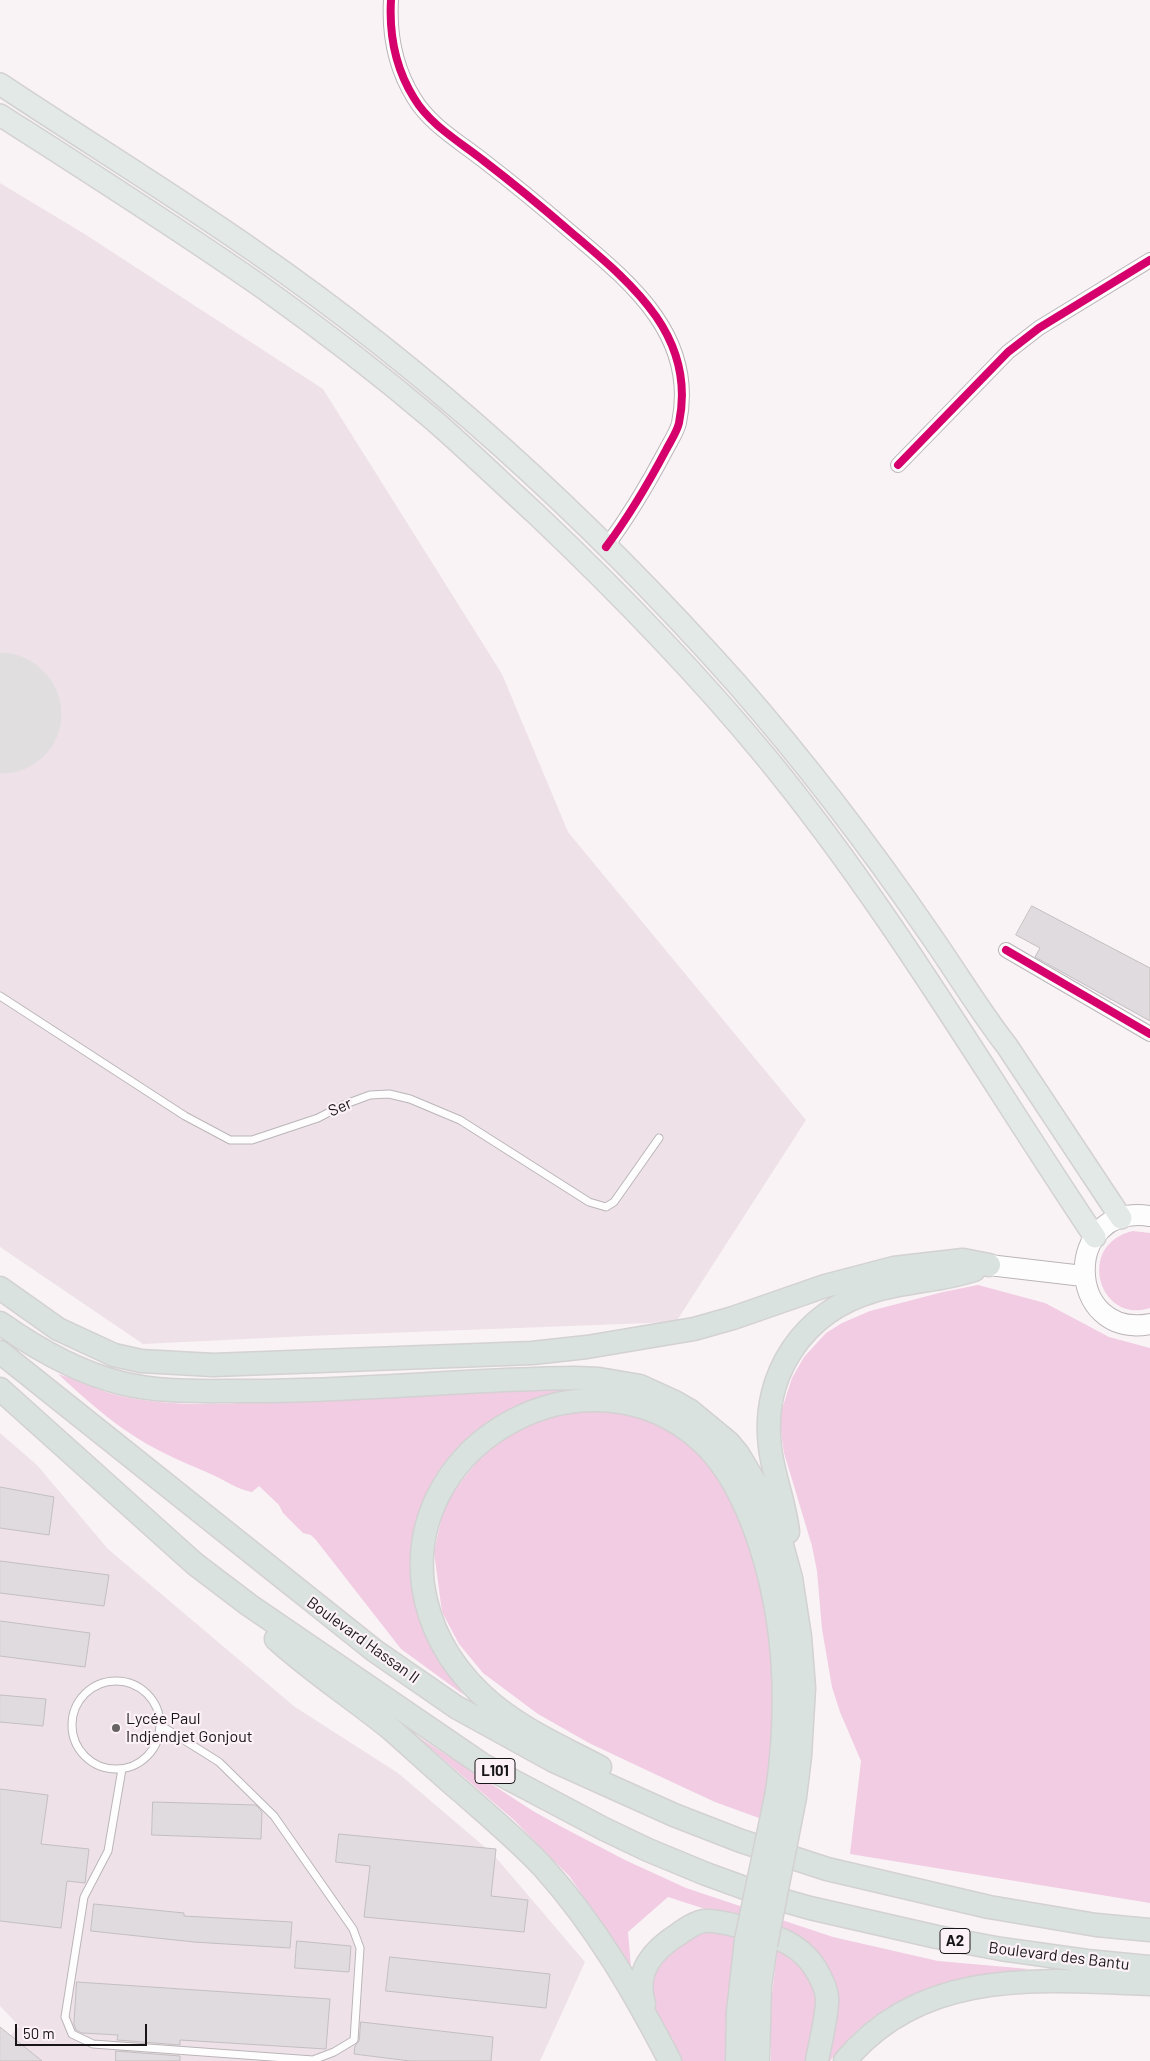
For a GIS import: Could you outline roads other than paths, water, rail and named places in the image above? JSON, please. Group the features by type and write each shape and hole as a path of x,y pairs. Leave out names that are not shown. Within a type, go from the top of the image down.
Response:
{"highway":[{"path":"0,1288 58,1330 114,1355 141,1361 213,1365 532,1353 587,1347 694,1329 733,1318 825,1286 894,1268 962,1260 989,1265"},
{"path":"737,2061 738,2012 756,1942 786,1794 800,1756 804,1688 801,1646 791,1578 787,1523 770,1446 770,1399 784,1364 796,1344 812,1324 832,1309 850,1299 904,1283 940,1279 989,1265"},
{"path":"0,1323 46,1353 81,1370 122,1383 192,1392 268,1391 560,1378 599,1379 640,1386 656,1392 689,1410 729,1443 738,1454 777,1527 791,1578"},
{"name":"Boulevard Hassan II","path":"0,1352 375,1651 456,1707 554,1762 741,1841 869,1880 989,1907 1096,1925 1150,1930"},
{"name":"Boulevard Hassan II","path":"0,1389 195,1564 249,1605 483,1764 648,1850 723,1881 764,1895"},
{"path":"660,1808 629,1784 528,1729 490,1702 467,1679 446,1652 428,1610 422,1577 423,1546 431,1512 442,1489 459,1465 480,1444 507,1424 539,1409 571,1402 599,1400 641,1406 671,1420 703,1443 715,1456 734,1486 749,1517 768,1572 782,1656 784,1704 782,1746 786,1794"},
{"path":"249,1605 262,1626 280,1643 391,1730 531,1854 554,1880 595,1934 628,1983 670,2061"},
{"name":"Boulevard des Bantu","path":"764,1895 810,1908 967,1943 1078,1960 1150,1967"},
{"path":"649,2020 643,2002 640,1983 645,1966 660,1947 680,1933 703,1921 720,1922 793,1944 806,1955 818,1973 827,1997 817,2061"},
{"path":"756,1942 760,1986 758,2061"},
{"path":"844,2061 857,2046 891,2020 927,2002 962,1989 1010,1982 1074,1981 1150,1984"}],"main road":[{"path":"0,84 253,250 364,332 470,418 547,488 606,547 699,642 783,738 868,846 933,938 1121,1218"},
{"path":"0,114 259,286 357,359 430,417 606,582 746,733 845,858 931,983 1095,1237"},
{"path":"1150,1216 1138,1215 1121,1218 1107,1225 1095,1237 1088,1249 1084,1262 1083,1276 1088,1292 1096,1306 1109,1317 1124,1324 1141,1326 1150,1324"},
{"path":"989,1265 1083,1276"}],"street":[{"path":"391,0 391,26 395,51 402,75 415,99 435,123 538,204 628,282 642,296 654,313 673,348 682,390 678,426 626,520 606,547"},
{"path":"898,465 1008,352 1038,328 1150,260"},
{"path":"1006,950 1150,1034"}],"lane":[{"name":"Ser","path":"0,996 185,1116 230,1140 252,1140 318,1118 343,1105 370,1095 390,1094 410,1099 460,1120 589,1202 606,1207 614,1202 659,1138"},
{"path":"110,1682 123,1682 135,1685 154,1702 159,1713 160,1725 158,1738 153,1749 145,1759 134,1766 122,1769 109,1769 97,1766 78,1749 73,1738 71,1725 73,1712 83,1696 98,1685 110,1682"},
{"path":"122,1769 108,1851 84,1897 65,2017 72,2034 93,2044 313,2060 334,2052 354,2040 360,1948 353,1929 274,1816 219,1762 160,1725"}],"place":[{"name":"Lycée Paul Indjendjet Gonjout","path":"116,1728"}]}
